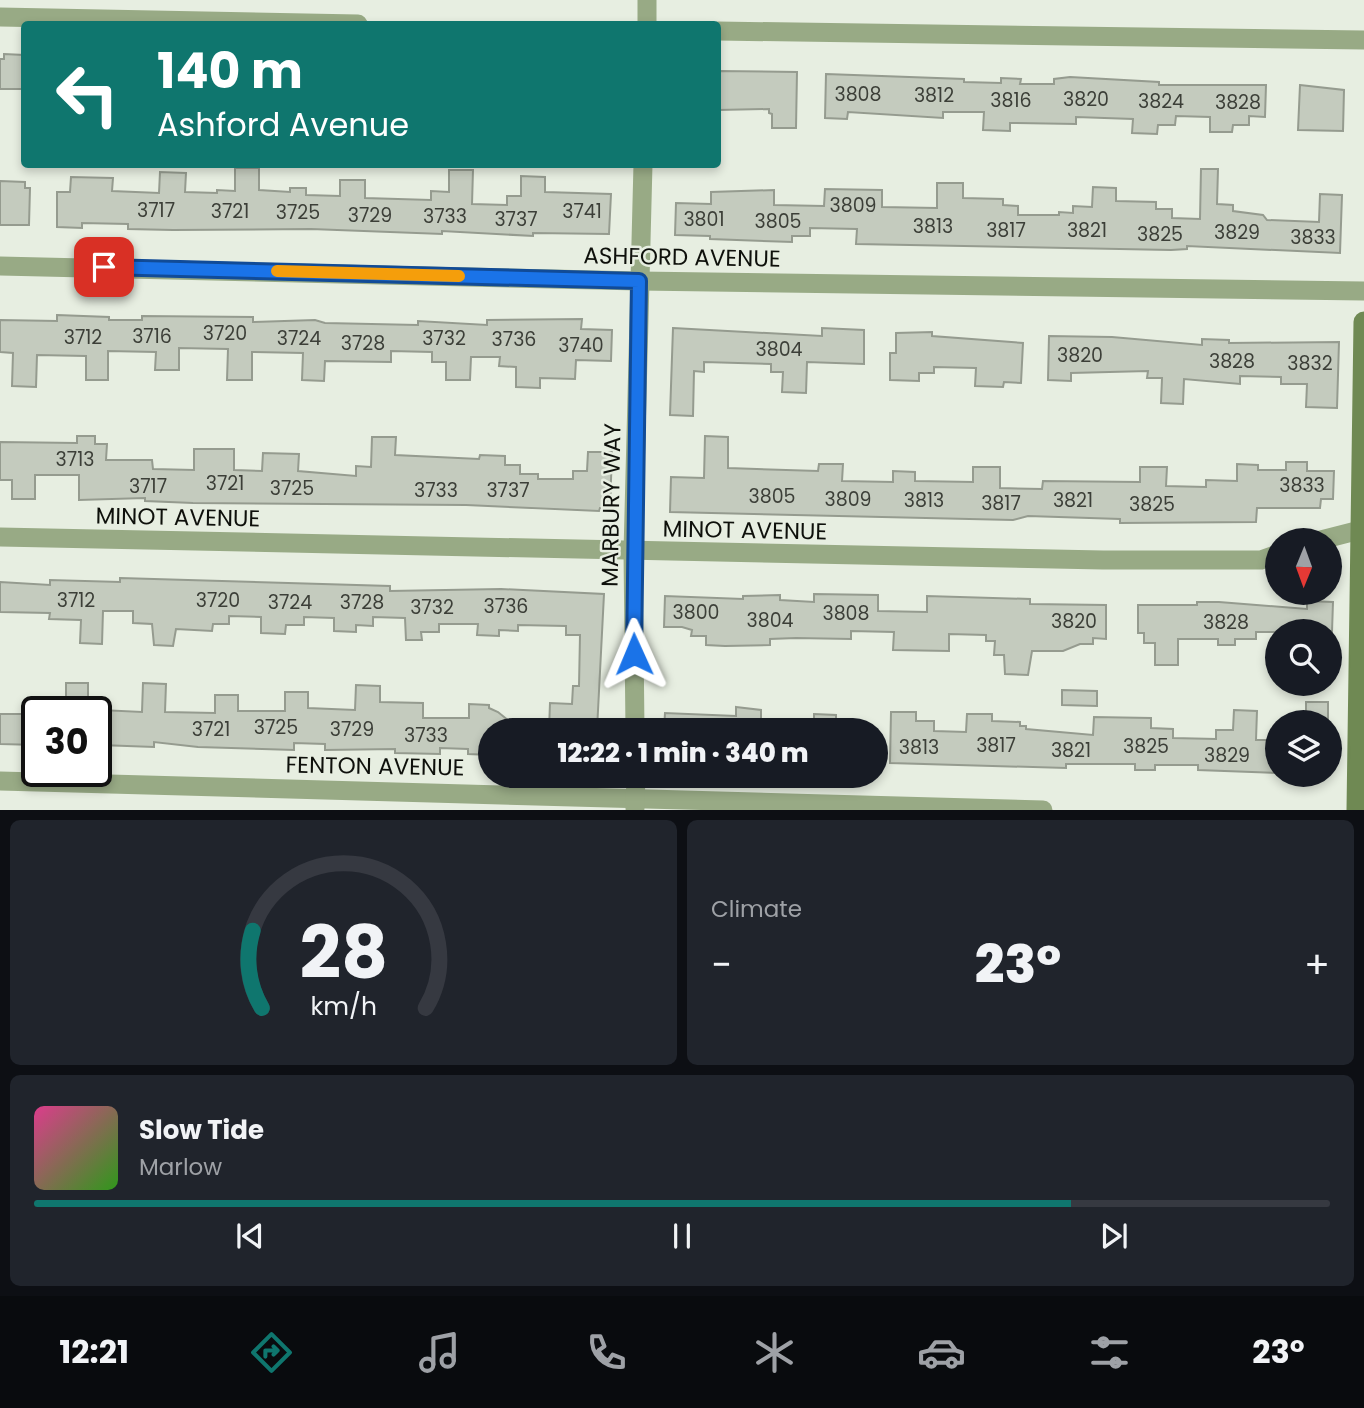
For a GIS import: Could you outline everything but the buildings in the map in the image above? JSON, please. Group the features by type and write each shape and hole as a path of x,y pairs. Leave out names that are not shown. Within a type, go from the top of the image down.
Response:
{"street":[{"path":"647,21 648,0"},
{"path":"0,17 205,21"},
{"path":"721,31 1364,40"},
{"name":"MARBURY WAY","path":"635,718 633,552 643,168"},
{"name":"ASHFORD AVENUE","path":"0,266 639,281 1364,291"},
{"path":"1357,810 1364,322"},
{"path":"1342,534 1362,529"},
{"name":"MINOT AVENUE","path":"0,537 633,552 1102,560 1265,559"},
{"name":"FENTON AVENUE","path":"0,781 636,803 1043,810"}],"slow traffic":[{"path":"277,271 459,276"}],"route":[{"path":"104,267 639,281 633,552 634,654"}]}
